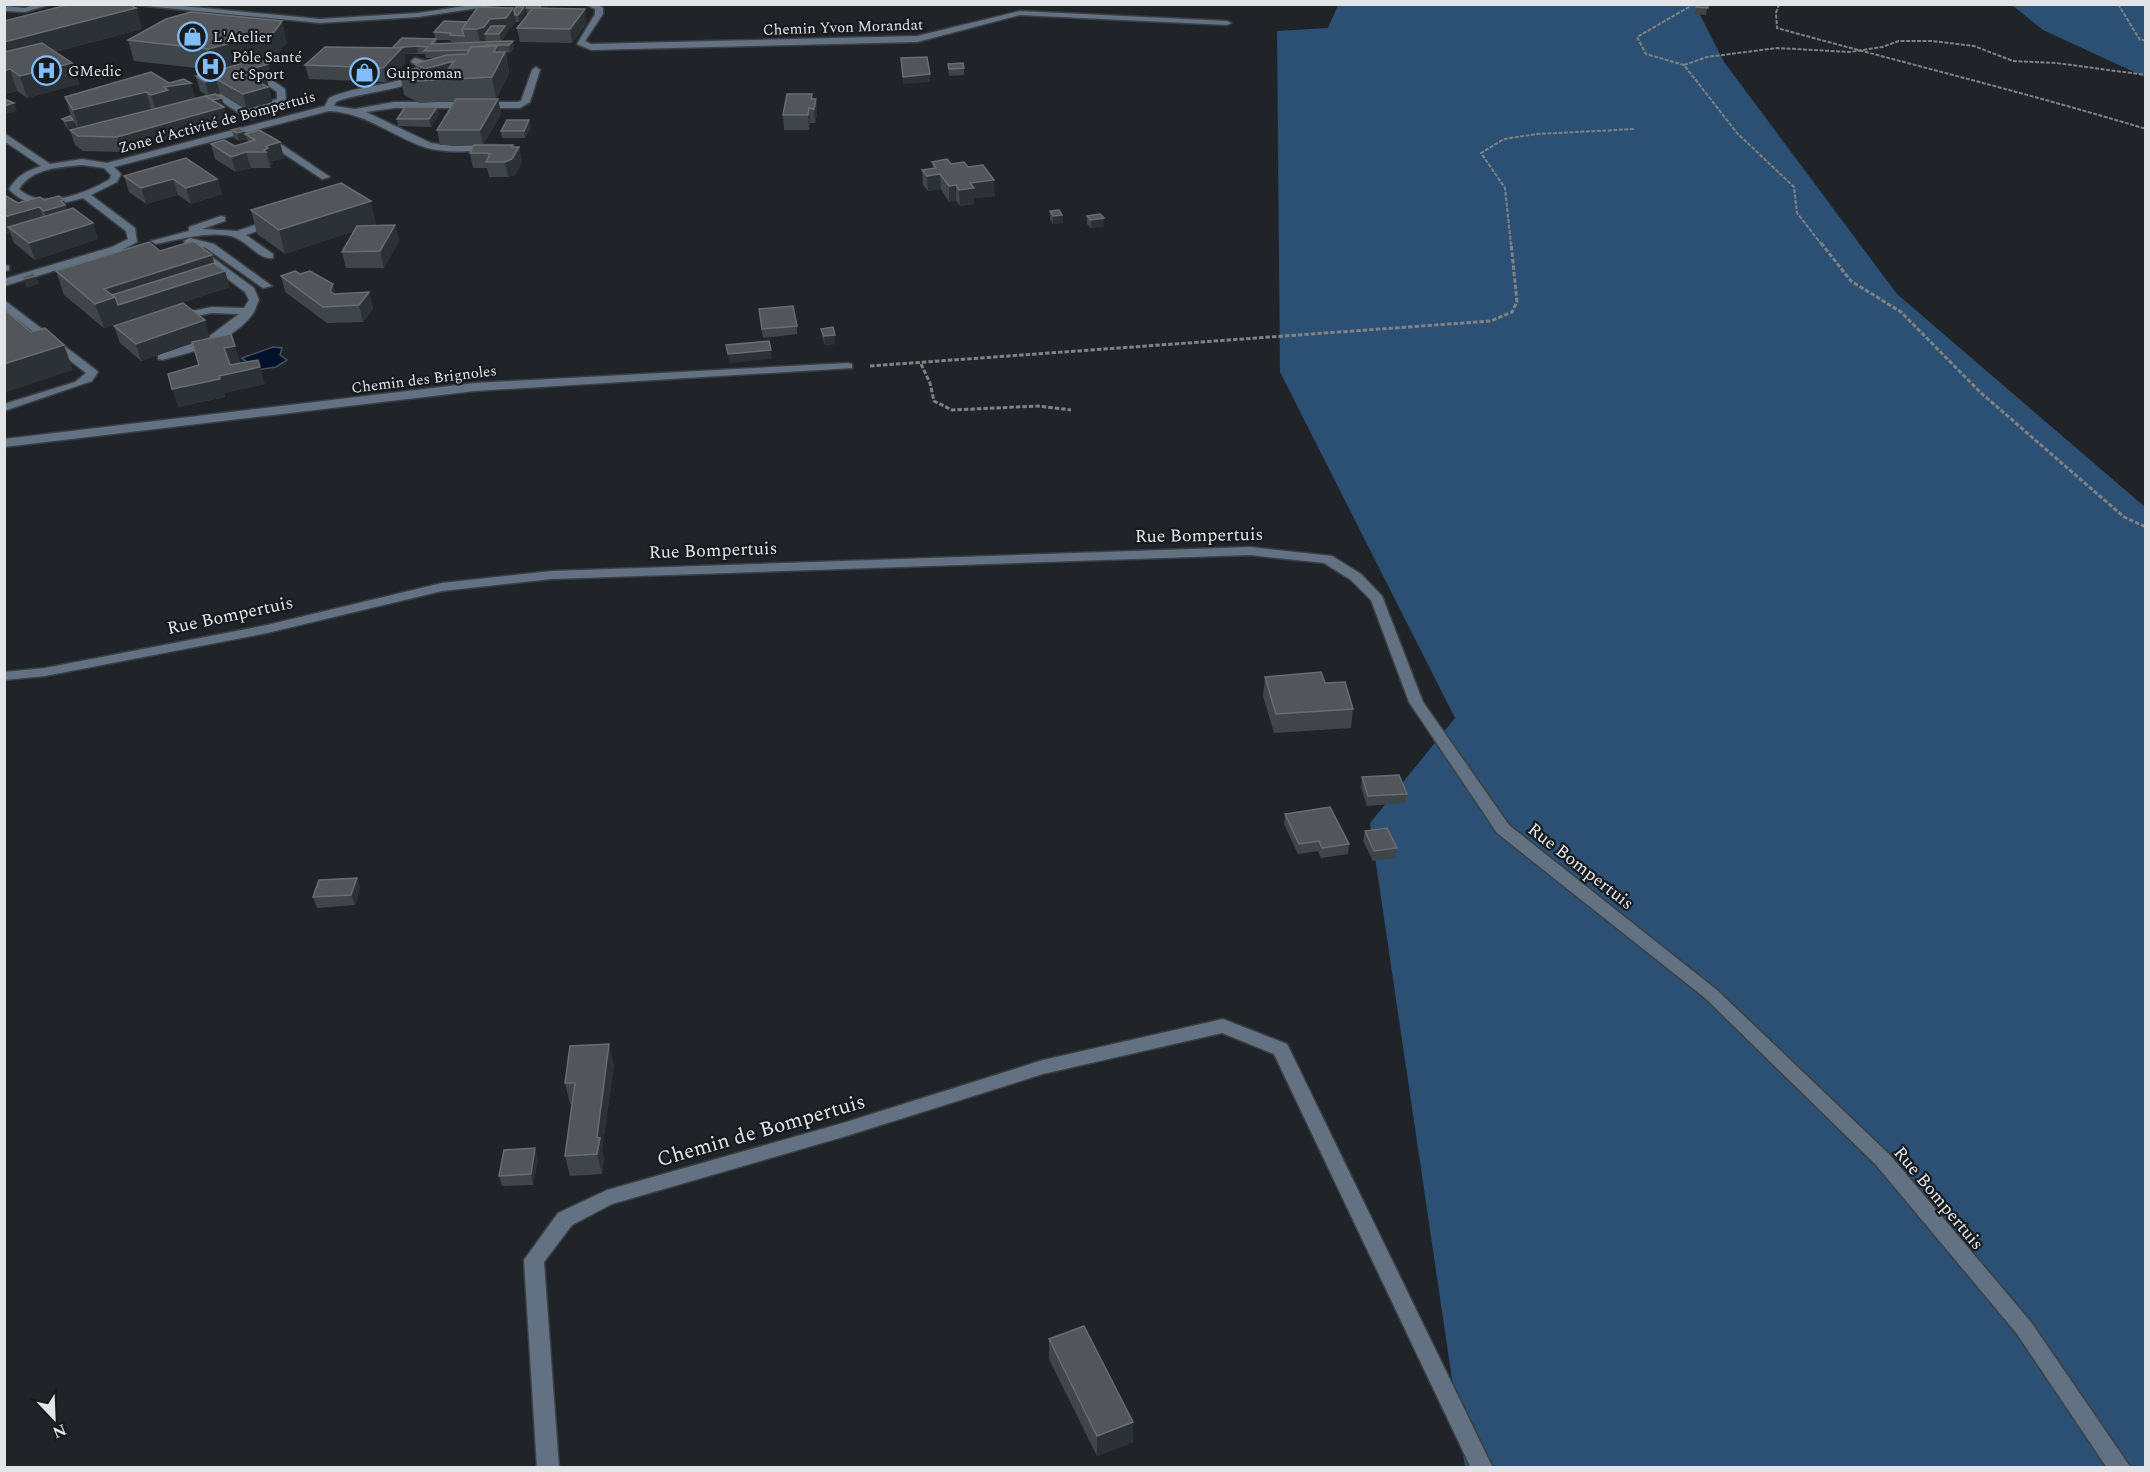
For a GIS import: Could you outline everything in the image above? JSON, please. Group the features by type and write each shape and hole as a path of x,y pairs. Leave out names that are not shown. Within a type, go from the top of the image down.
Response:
{"street":[{"path":"4,18 48,4"},
{"path":"129,4 320,21 418,15 501,4"},
{"name":"Chemin Yvon Morandat","path":"588,4 599,8 599,14 581,41 581,44 591,47 917,39 942,36 995,17 1020,13 1227,23"},
{"path":"4,8 33,9"},
{"path":"329,108 332,100 340,96 383,88 428,72 430,68 426,64 416,61"},
{"path":"363,112 393,105 519,105 525,102 536,70"},
{"path":"393,105 396,94 402,89 440,76"},
{"path":"244,112 281,101 282,91 269,82"},
{"path":"218,96 264,124"},
{"name":"Zone d'Activité de Bompertuis","path":"107,166 329,108 363,112"},
{"path":"363,112 428,145 447,148 500,147"},
{"path":"251,128 325,177"},
{"path":"4,136 49,167"},
{"name":"Zone d'Activité de Bompertuis","path":"4,198 17,195 38,201 85,195 114,180 116,174 107,166 82,162 49,167 29,174 17,183 14,189 17,195"},
{"path":"85,195 131,230 133,240"},
{"path":"162,357 217,338 235,326 249,311 254,300 250,290 193,248 189,237 193,228 221,219"},
{"path":"4,283 116,249 133,240 156,241 238,234 281,220"},
{"path":"238,234 269,256"},
{"path":"189,237 210,246 267,286"},
{"path":"156,241 168,252"},
{"path":"221,281 233,277"},
{"path":"4,408 80,384 88,379 92,372 6,307"},
{"path":"163,321 196,312 249,311"},
{"name":"Chemin des Brignoles","path":"4,443 475,387 848,366"},
{"name":"Rue Bompertuis","path":"4,676 45,672 267,629 442,587 552,575 1250,551 1327,559 1356,577 1377,599 1416,702 1503,829 1711,994 1883,1160 2024,1328 2120,1467"},
{"name":"Chemin de Bompertuis","path":"548,1467 534,1260 565,1219 607,1198 843,1130 1043,1067 1223,1026 1281,1049 1482,1467"}],"path":[{"path":"1694,4 1637,37 1646,54 1684,65 1707,57 1777,48 1850,52 1882,47 1899,41 1932,41 1974,46 2013,61 2056,63 2145,75"},
{"path":"1779,4 1776,13 1777,28 1931,71 2078,107 2145,129"},
{"path":"2118,4 2140,40 2145,40"},
{"path":"1684,65 1737,132 1794,187 1797,213 1851,281 1901,312 1981,393 2124,517 2145,527"},
{"path":"848,366 921,364 1491,321 1512,312 1517,302 1505,188 1481,153 1503,140 1537,134 1635,129"},
{"path":"921,364 930,383 934,401 952,410 1038,406 1071,410"}],"shaded area":[{"path":"1338,5 1695,5 1724,62 1897,294 2145,507 2145,1467 1465,1467 1370,823 1455,718 1280,372 1277,31 1328,28"},
{"path":"2012,5 2145,5 2145,77 2043,30"},
{"path":"273,347 282,348 280,355 287,360 276,367 257,370 242,358"}],"building":[{"path":"71,4 129,4 136,8 4,42 4,21"},
{"path":"528,4 542,4 539,8 526,8"},
{"path":"1697,4 1708,4 1708,8 1696,7"},
{"path":"478,7 513,8 506,18 490,19 484,27 477,29 462,29"},
{"path":"516,7 524,7 518,15 515,15"},
{"path":"533,8 585,9 570,29 517,28"},
{"path":"191,12 282,21 274,32 208,49 128,40 166,19"},
{"path":"444,21 467,22 462,29 464,36 434,32"},
{"path":"491,26 505,26 499,34 485,34"},
{"path":"402,38 436,39 431,44 513,41 509,45 486,45 471,47 469,50 424,51 428,47 417,46 392,48"},
{"path":"42,43 72,63 20,76 10,69 4,71 4,52"},
{"path":"497,46 494,52 505,52 492,77 416,81 400,73 416,68 428,74 445,74 454,61 425,69 415,64 447,55 467,54 471,47"},
{"path":"325,47 402,48 383,68 305,65"},
{"path":"927,57 930,74 903,77 901,58"},
{"path":"259,59 268,64 241,72 252,78 262,75 267,78 257,81 268,87 243,94 216,79 205,82 196,76"},
{"path":"963,63 964,68 949,69 948,64"},
{"path":"151,72 169,83 184,79 191,83 164,87 168,90 151,95 146,92 73,110 65,97"},
{"path":"215,94 222,98 213,100 206,96"},
{"path":"787,94 812,94 811,99 816,99 814,109 809,108 808,115 783,115"},
{"path":"205,96 224,107 117,137 78,136 70,130"},
{"path":"4,99 14,103 4,106"},
{"path":"456,99 498,99 480,130 437,130"},
{"path":"405,107 437,107 429,119 397,119"},
{"path":"70,116 73,120 62,119"},
{"path":"507,120 529,120 524,131 501,131"},
{"path":"240,128 245,131 237,133 232,130"},
{"path":"259,130 280,142 266,146 268,148 264,150 266,152 246,152 231,157 211,144 224,140 235,146 255,140 245,134"},
{"path":"474,145 519,147 512,159 505,162 486,162 490,154 470,153"},
{"path":"186,158 217,179 186,188 173,179 141,188 124,176"},
{"path":"947,159 951,164 964,162 968,167 983,165 994,180 970,183 974,188 959,190 956,185 949,186 940,174 927,176 922,170 936,168 932,162"},
{"path":"341,183 371,201 279,230 251,210"},
{"path":"4,195 18,203 40,197 44,200 59,196 64,200 61,201 65,205 44,211 39,207 4,217"},
{"path":"73,208 93,223 29,243 8,227"},
{"path":"1059,210 1062,215 1053,216 1050,211"},
{"path":"1100,214 1104,218 1091,220 1087,216"},
{"path":"395,225 380,251 342,252 357,226"},
{"path":"193,241 212,255 104,289 115,297 95,304 56,271 149,242 160,251"},
{"path":"214,263 225,271 118,305 112,295"},
{"path":"295,271 300,274 310,271 333,284 330,291 334,294 369,292 359,305 323,307 281,276"},
{"path":"33,273 36,276 24,279 22,277"},
{"path":"183,303 205,320 136,344 114,326"},
{"path":"793,306 797,326 762,329 759,309"},
{"path":"4,309 31,332 45,328 64,345 4,364"},
{"path":"833,327 835,335 824,336 821,329"},
{"path":"231,334 235,346 224,348 230,365 258,360 260,367 219,376 220,379 172,389 168,374 199,365 192,342"},
{"path":"769,341 771,350 728,354 726,345"},
{"path":"1321,672 1325,683 1345,682 1353,709 1276,714 1265,677"},
{"path":"1399,775 1407,794 1368,796 1362,777"},
{"path":"1330,807 1349,844 1322,848 1319,841 1299,844 1285,814"},
{"path":"1387,828 1397,848 1374,851 1365,831"},
{"path":"357,878 351,895 313,897 319,880"},
{"path":"609,1044 597,1137 600,1138 597,1154 565,1156 575,1083 565,1083 570,1046"},
{"path":"535,1148 531,1174 499,1176 504,1150"},
{"path":"1084,1326 1133,1422 1097,1436 1049,1339"}],"place":[{"name":"L'Atelier","path":"192,37"},
{"name":"Pôle Santé et Sport","path":"211,66"},
{"name":"GMedic","path":"47,71"},
{"name":"Guiproman","path":"365,73"}]}
